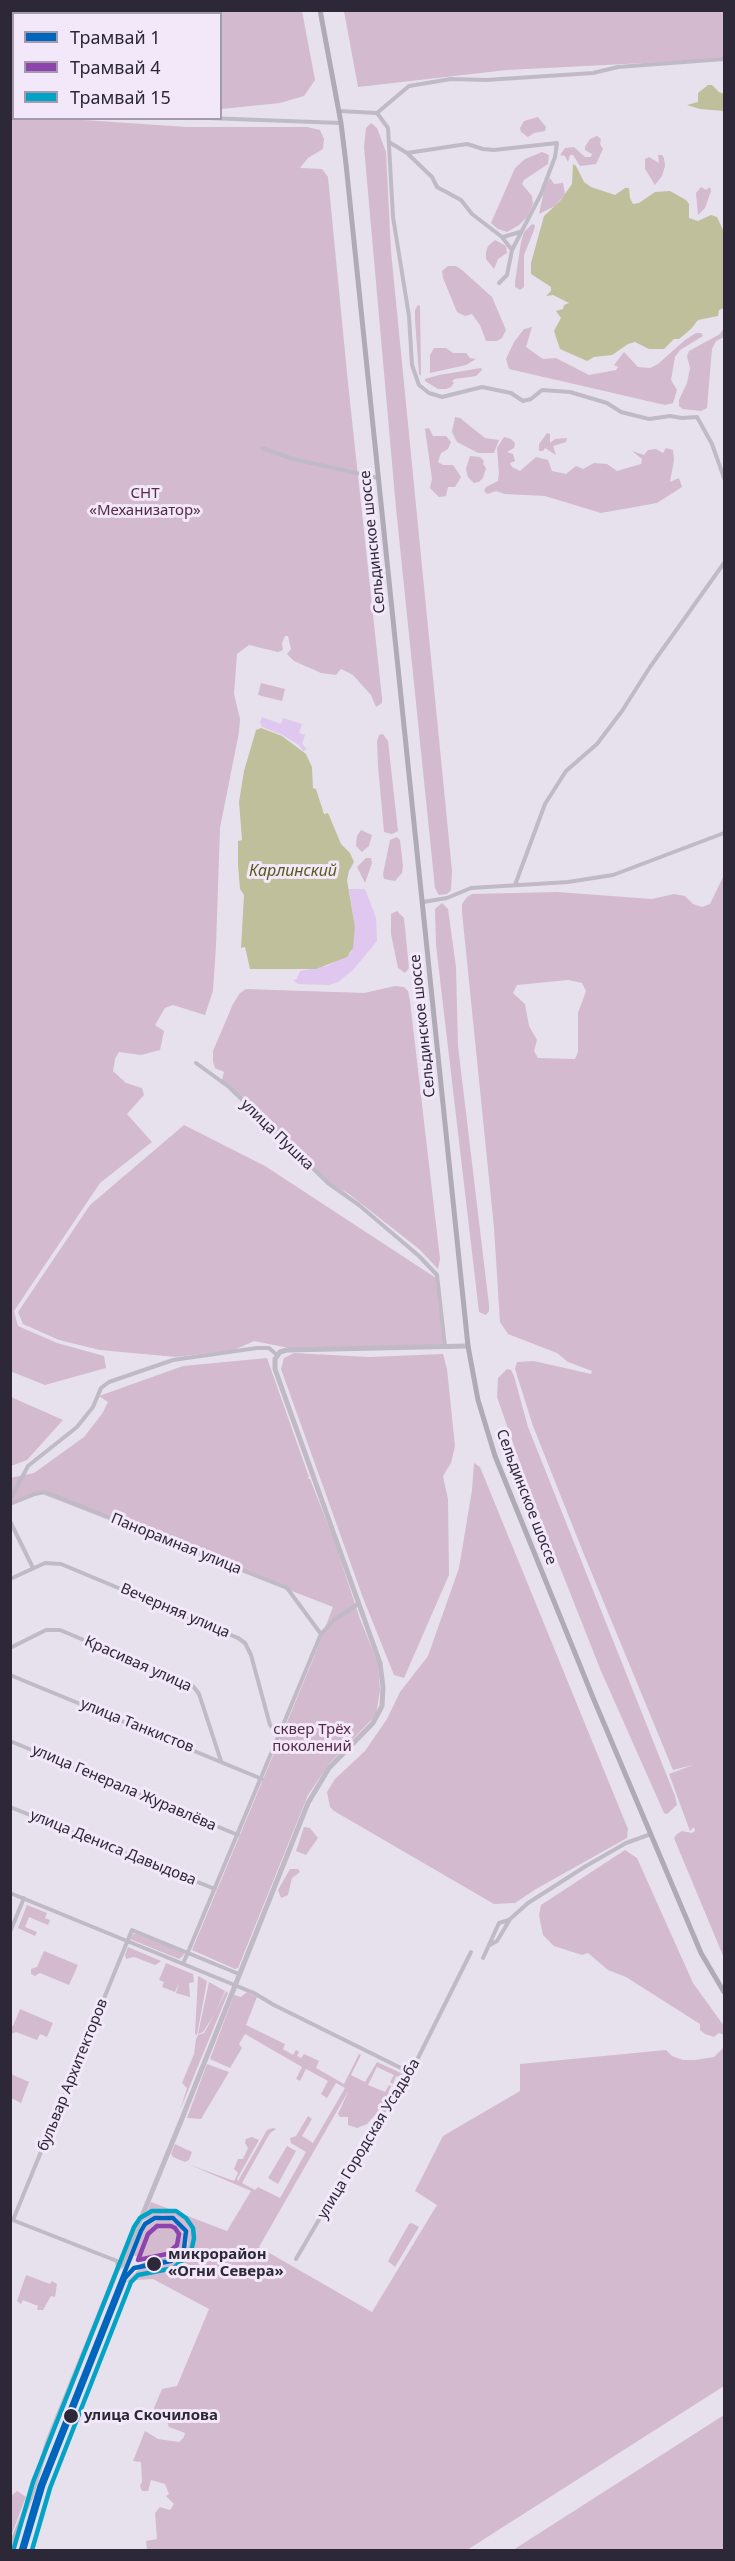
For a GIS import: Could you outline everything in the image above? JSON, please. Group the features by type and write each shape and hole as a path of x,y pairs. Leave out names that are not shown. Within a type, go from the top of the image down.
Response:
{"main road":[{"name":"Сельдинское шоссе","path":"320,10 341,123 468,1346 483,1417 495,1456 701,1953 724,1992"}],"street":[{"path":"338,111 377,113 410,86 451,79 486,80 593,73 618,68 724,59"},
{"path":"377,113 388,128 393,217 409,316 412,365 418,385 429,393 442,397 482,387 511,393 523,401 531,399 542,390 570,392 607,403 621,412 649,419 670,416 697,417 712,444 724,478"},
{"path":"222,119 341,123"},
{"path":"389,142 407,153 432,177 440,191 456,196 481,222 502,237 512,250"},
{"path":"407,153 467,144 494,150 557,143 555,157 542,194 512,250 507,275 499,283"},
{"path":"502,237 520,232"},
{"path":"262,448 293,459 378,478"},
{"path":"515,885 545,804 566,771 597,744 724,563"},
{"path":"423,902 447,898 471,888 568,882 613,875 724,833"},
{"name":"улица Пушка","path":"196,1063 229,1088 328,1183 359,1205 419,1256 437,1275 446,1347"},
{"path":"12,2219 122,2265 313,1791 329,1768 380,1713 383,1687 380,1663 275,1369 274,1363 277,1355 294,1349 468,1346"},
{"path":"10,1502 28,1466 77,1427 93,1407 100,1388 109,1382 173,1360 257,1348 269,1348 277,1355"},
{"path":"476,1419 483,1417"},
{"name":"Панорамная улица","path":"10,1502 45,1492 287,1588 321,1634"},
{"path":"10,1521 33,1568"},
{"name":"Вечерняя улица","path":"10,1579 45,1563 61,1564 242,1640 251,1655 270,1725 280,1736"},
{"path":"183,1964 321,1634 334,1620 358,1604"},
{"name":"Красивая улица","path":"10,1648 46,1630 60,1630 193,1686 199,1694 221,1761"},
{"name":"улица Танкистов","path":"10,1675 262,1779"},
{"name":"улица Генерала Журавлёва","path":"10,1741 238,1835"},
{"name":"улица Дениса Давыдова","path":"10,1807 214,1889"},
{"path":"489,1946 497,1941 509,1920 528,1903 626,1843 651,1834"},
{"path":"10,1893 235,1985 411,2073"},
{"path":"10,1932 24,1898"},
{"path":"483,1958 495,1928 499,1923 509,1920"},
{"name":"бульвар Архитекторов","path":"12,2219 132,1930 188,1952"},
{"path":"188,1952 239,1974"},
{"name":"улица Городская Усадьба","path":"296,2259 377,2120 411,2073 471,1952"},
{"path":"10,2548 32,2496 48,2441 117,2264"}],"green space":[{"path":"10,11 302,11 315,80 304,96 280,103 222,109 222,12 12,12 12,57"},
{"path":"344,11 724,11 724,59 507,70 358,87"},
{"name":"СНТ «Механизатор»","path":"10,83 12,85 12,120 84,120 187,127 307,127 320,130 324,139 323,149 308,158 300,168 322,169 328,177 382,703 376,707 371,695 353,675 341,669 336,675 321,673 294,661 287,654 291,649 288,636 285,636 282,643 283,650 278,652 249,645 237,654 234,694 240,719 239,732 220,828 213,991 205,1015 173,1005 165,1008 155,1025 164,1031 160,1050 141,1055 119,1052 113,1071 126,1083 142,1088 144,1095 127,1114 152,1142 100,1183 14,1311 18,1326 57,1343 104,1356 106,1368 45,1385 10,1371"},
{"path":"538,117 546,127 545,131 528,137 521,132 520,128 524,121"},
{"path":"371,123 377,128 386,152 391,251 452,871 451,890 447,894 439,895 435,888 396,508 364,147 366,128"},
{"path":"597,136 601,139 600,144 603,149 596,164 580,166 573,155 570,155 568,162 565,156 560,155 565,148 574,147 585,157 591,157 592,154 585,150 585,147 590,139"},
{"path":"542,152 549,155 548,164 524,180 522,184 532,196 533,204 527,217 507,232 498,229 491,223 515,168 525,159"},
{"path":"658,155 664,158 665,166 662,176 655,185 645,169 645,159 649,157 659,163"},
{"path":"550,178 554,184 563,183 565,194 555,206 539,214 545,186"},
{"path":"701,187 706,190 710,187 711,191 705,208 698,215 696,193"},
{"path":"532,224 535,225 534,230 524,255 524,287 520,290 515,287 515,282 521,242 524,232"},
{"path":"495,240 506,246 507,253 498,259 494,269 486,259 486,252 488,246"},
{"path":"448,266 456,266 462,270 492,297 506,330 502,338 497,341 486,341 480,325 472,314 465,316 457,312 443,278 442,271"},
{"path":"418,305 420,306 421,376 415,320 415,310"},
{"path":"532,327 526,347 543,359 556,358 589,375 616,370 618,367 614,365 624,352 638,367 650,368 696,333 701,333 703,336 680,350 675,357 671,380 677,390 673,403 665,405 509,369 506,359 514,342 524,329"},
{"path":"724,328 724,337 716,341 712,349 707,408 701,411 683,409 679,406 679,400 687,383 690,368 687,356 689,351 720,334"},
{"path":"434,348 446,348 453,353 466,353 470,358 476,359 466,365 430,373 430,355"},
{"path":"481,368 482,370 476,376 455,379 451,387 446,389 438,389 425,381 425,379 439,375"},
{"path":"455,417 460,418 485,438 499,440 494,453 478,453 457,442 452,432"},
{"path":"429,428 433,436 446,436 451,442 448,449 441,453 438,462 443,465 453,465 461,477 455,487 448,487 446,496 439,497 430,488 432,479 425,429"},
{"path":"547,433 550,434 550,443 555,439 567,438 566,442 553,446 556,455 545,448 539,451 539,444"},
{"path":"504,437 515,443 514,448 507,452 513,454 515,461 510,463 512,467 520,471 536,457 548,460 552,471 566,474 576,466 583,469 594,463 607,464 617,471 641,464 642,459 632,451 644,455 648,450 656,449 663,453 666,448 673,450 674,460 670,482 679,478 682,487 657,503 601,513 545,496 505,494 496,491 487,494 484,491 486,487 498,481 497,448"},
{"path":"470,456 480,457 484,461 486,468 479,482 474,483 468,477 466,469"},
{"path":"261,683 285,689 282,701 258,695"},
{"path":"383,734 388,741 398,831 392,834 384,832 378,766 377,741 379,735"},
{"path":"361,830 372,835 369,846 362,852 356,846 357,836"},
{"path":"397,837 400,840 403,866 402,873 395,881 384,879 383,874 390,840"},
{"path":"366,858 371,858 372,863 365,883 357,867"},
{"path":"724,875 724,1958 674,1838 682,1831 692,1833 695,1831 694,1827 690,1831 669,1774 693,1765 673,1770 533,1426 515,1369 517,1362 534,1361 591,1374 592,1371 568,1362 557,1353 508,1334 500,1322 494,1228 462,912 462,904 472,894 557,892 652,899 674,894 685,896 693,904 702,907 710,904","holes":["568,980 582,983 586,991 578,1013 578,1052 575,1059 538,1058 534,1051 537,1040 529,1026 525,1004 513,993 517,985"]},
{"path":"442,903 448,909 456,967 458,1046 489,1305 486,1315 479,1312 436,945 435,909"},
{"path":"397,911 404,918 409,968 405,973 398,968 391,934 391,914"},
{"path":"395,986 404,987 408,991 410,1001 440,1259 438,1269 419,1249 349,1194 329,1183 222,1080 224,1072 215,1068 213,1062 213,1051 233,1004 240,993 246,989 364,993"},
{"path":"184,1125 265,1166 436,1278 443,1345 289,1348 254,1341 234,1350 176,1357 100,1350 59,1340 23,1324 18,1312 90,1205"},
{"path":"294,1353 369,1357 443,1354 447,1369 455,1446 451,1463 443,1476 448,1499 449,1575 404,1678 394,1675 363,1598 281,1369 284,1358"},
{"name":"сквер Трёх поколений","path":"267,1358 309,1477 307,1478 310,1479 334,1540 360,1619 378,1663 380,1690 376,1715 329,1764 308,1795 238,1968 235,1969 192,1950 333,1607 37,1492 11,1503 10,1478 34,1473 84,1437 102,1414 108,1402 99,1396 183,1366"},
{"path":"507,1369 511,1370 514,1376 528,1427 675,1796 677,1805 667,1814 664,1813 601,1671 529,1489 497,1397 498,1378"},
{"path":"11,1397 63,1420 27,1460 11,1466"},
{"path":"474,1463 480,1467 628,1829 627,1838 515,1903 494,1904 334,1811 330,1807 327,1792 335,1779 365,1751 387,1719 400,1692 428,1656 459,1568 472,1490"},
{"path":"304,1827 310,1828 318,1838 306,1855 296,1851"},
{"path":"625,1850 637,1858 693,1983 724,2026 724,2035 719,2033 714,2037 705,2034 700,2030 700,2024 626,1977 608,1970 588,1953 582,1955 554,1946 543,1935 539,1915 541,1905"},
{"path":"290,1869 298,1869 300,1872 292,1878 288,1895 281,1898 278,1890"},
{"path":"27,1905 47,1913 45,1918 50,1920 48,1925 29,1917 25,1927 37,1932 35,1936 18,1928"},
{"path":"137,1933 184,1953 183,1956 179,1959 130,1939 133,1934"},
{"path":"128,1947 161,1961 155,1965 134,1957 126,1959"},
{"path":"44,1951 78,1965 69,1985 40,1973 35,1976 31,1974 31,1969 37,1967"},
{"path":"166,1963 193,1974 194,1982 189,1983 190,1997 176,1993 179,1983 175,1992 162,1987 164,1982 159,1980"},
{"path":"198,1976 207,1981 197,2035 195,2034"},
{"path":"209,1982 225,1991 215,2013 226,1991 228,1993 180,2110 187,2088 182,2083 194,2054 196,2039 198,2035 204,2033 214,2015 203,2032 198,2034"},
{"path":"247,1992 257,1997 246,2025 285,2044 283,2049 293,2055 296,2050 299,2052 297,2056 301,2058 304,2054 319,2061 316,2068 344,2084 359,2054 361,2055 351,2075 365,2082 377,2062 403,2074 402,2078 396,2076 393,2084 390,2082 394,2075 377,2067 368,2085 385,2092 389,2085 391,2086 388,2093 391,2097 367,2124 357,2128 348,2125 348,2117 340,2117 338,2114 349,2090 259,2247 372,2312 437,2205 415,2191 443,2136 520,2091 520,2064 666,2050 672,2056 683,2060 695,2060 714,2057 724,2047 724,2386 467,2550 147,2550 146,2541 157,2539 155,2513 160,2507 170,2510 174,2504 166,2496 169,2494 165,2484 151,2480 148,2491 142,2491 140,2486 142,2482 141,2462 133,2461 145,2431 158,2439 179,2442 184,2437 185,2433 169,2427 166,2420 154,2418 154,2408 162,2389 177,2386 209,2309 153,2279 135,2280 134,2283 126,2282 140,2268 173,2263 186,2251 187,2230 176,2217 162,2215 143,2221 151,2202 227,2231 251,2191 188,2164 234,2181 238,2173 234,2169 238,2159 243,2159 248,2148 245,2143 246,2139 252,2137 259,2140 237,2179 238,2181 267,2130 276,2129 270,2133 242,2183 255,2190 258,2187 280,2198 306,2152 291,2143 290,2138 296,2136 308,2116 312,2119 302,2136 313,2143 345,2088 336,2083 327,2098 321,2094 328,2081 306,2069 300,2081 296,2079 302,2067 245,2034 239,2044 242,2048 230,2068 210,2059 234,1995 241,1997"},
{"path":"20,2009 53,2023 47,2037 40,2034 37,2040 16,2032 11,2034 11,2026"},
{"path":"207,2064 229,2072 201,2119 187,2118"},
{"path":"11,2074 29,2082 21,2103 11,2098"},
{"path":"175,2144 192,2152 189,2160 185,2162 173,2157 171,2154"},
{"path":"287,2146 296,2151 278,2184 268,2178"},
{"path":"160,2219 170,2220 179,2225 185,2237 182,2249 171,2256 145,2260 133,2255 146,2226"},
{"path":"412,2223 419,2227 395,2267 388,2261 409,2224"},
{"path":"26,2275 50,2284 52,2281 57,2284 55,2297 51,2296 43,2310 37,2310 38,2306 23,2300 21,2304 17,2301"},
{"path":"724,2415 724,2550 513,2550"},
{"path":"17,2491 26,2497 11,2536 11,2496"}],"sand":[{"path":"262,717 281,724 283,718 302,724 299,733 305,735 302,744 307,749 303,751 299,745 281,734 262,727 260,722"},
{"path":"349,889 365,889 376,918 377,941 353,970 338,982 329,985 298,984 293,980 297,979 300,971 327,966 351,953 355,927"}],"water":[{"path":"708,85 712,85 724,94 724,111 700,109 687,105 698,102 698,93"},
{"path":"573,164 584,182 591,187 615,195 629,188 633,204 639,203 655,192 670,191 689,204 689,218 698,221 711,215 717,217 724,232 724,308 719,310 718,316 698,320 691,329 679,339 674,339 664,349 649,349 635,342 612,355 594,357 587,361 560,349 554,331 561,318 556,311 563,309 564,305 569,303 553,295 546,296 551,291 551,287 531,274 531,263 544,216 560,201 572,184"},
{"name":"Карлинский","path":"261,728 282,736 306,754 312,767 313,788 316,789 324,814 328,813 341,844 350,853 354,862 347,880 355,927 353,948 347,957 316,969 250,969 245,947 241,948 244,895 240,889 238,865 238,841 242,840 239,802 244,771 256,730"}],"tram line":[{"name":"15","path":"14,2548 33,2482 134,2227 140,2218 152,2211 176,2211 186,2218 193,2228 194,2238 191,2252 174,2268 138,2275 131,2282 50,2488 32,2550"},
{"name":"1","path":"21,2550 40,2485 141,2231 145,2224 155,2218 173,2218 186,2231 184,2249 171,2261 134,2268 125,2278 43,2486 24,2550"},
{"name":"4","path":"157,2226 175,2228 179,2234 177,2245 167,2254 138,2260 148,2234 157,2226"},
{"path":"134,2268 145,2263 173,2257 184,2249"}],"place":[{"name":"микрорайон «Огни Севера»","path":"154,2264"},
{"name":"улица Скочилова","path":"71,2416"}]}
